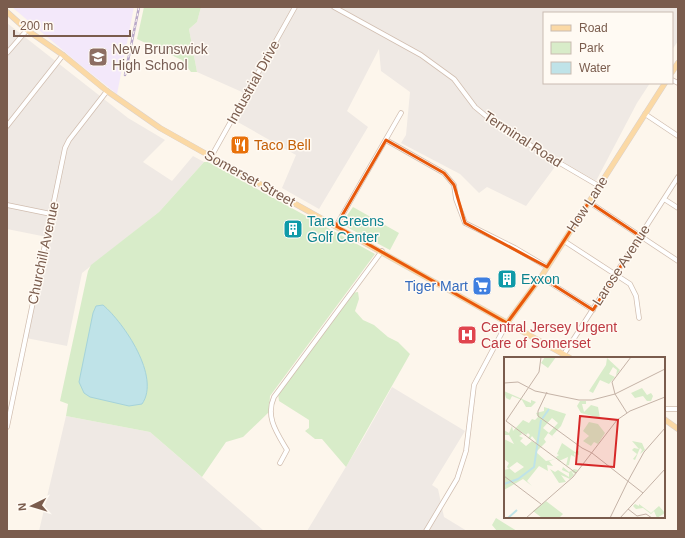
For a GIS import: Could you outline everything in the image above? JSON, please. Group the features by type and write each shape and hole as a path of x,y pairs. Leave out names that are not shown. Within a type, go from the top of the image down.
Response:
{"main road":[{"name":"Somerset Street","path":"7,12 27,30 63,55 107,91 160,128 382,251 568,357"},
{"name":"How Lane","path":"507,323 541,277 664,84"},
{"path":"665,421 678,430"}],"street":[{"name":"Industrial Drive","path":"211,157 295,7"},
{"name":"Terminal Road","path":"334,7 421,55 454,79 475,107 492,121 599,186"},
{"path":"7,52 27,30"},
{"path":"7,126 63,55"},
{"name":"Churchill Avenue","path":"7,427 66,148 71,137 107,91"},
{"path":"336,226 401,114"},
{"path":"645,114 678,136"},
{"path":"386,140 444,173 454,185 456,199 465,223 515,248 547,267"},
{"name":"Larose Avenue","path":"564,354 678,177"},
{"path":"664,199 678,208"},
{"path":"589,202 678,261"},
{"path":"7,205 51,214"},
{"path":"564,241 631,285 636,296 639,318"},
{"path":"280,463 287,450 271,420 272,403 274,397 382,251"},
{"path":"541,277 593,310"},
{"path":"426,531 457,479 466,451 474,385 483,365 507,323"},
{"path":"665,409 678,409"}],"highlighted area":[{"path":"386,140 444,173 454,185 465,223 547,267 589,202 640,236 593,310 541,277 507,323 336,226"}],"shaded area":[{"name":"New Brunswick High School","path":"12,7 134,7 117,94 78,63"},
{"path":"201,7 678,7 678,41 673,48 673,12 543,12 543,84 649,84 637,103 596,181 560,160 526,206 487,187 479,193 460,174 401,143 406,135 410,92 381,71 379,49 347,111 368,127 319,209 282,188 296,155 236,121 242,92 197,72 189,29 197,22"},
{"path":"7,23 128,118 165,140 143,162 172,181 193,156 204,162 159,212 82,273 67,346 26,338 47,237 7,229"},
{"path":"392,387 465,431 432,485 438,489 444,517 467,531 307,531 364,437"},
{"path":"66,416 150,432 264,531 39,531"}],"green space":[{"path":"144,7 201,7 197,22 189,29 197,72 191,72 182,60 137,39"},
{"path":"204,162 208,162 375,254 270,396 269,412 243,437 226,442 202,477 150,432 66,416 68,404 60,401 88,271 91,265 159,212"},
{"path":"353,207 399,233 390,250 341,224"},
{"path":"358,292 359,299 355,311 363,320 374,325 388,337 398,342 410,354 346,467 322,439 315,439 305,431 309,428 309,420 279,401 278,393 351,293"},
{"path":"496,518 517,531 497,531 492,525"}],"water":[{"path":"103,305 121,324 130,337 144,366 147,380 147,393 142,404 129,406 90,397 84,393 79,382 93,313 96,306"}],"railway":[{"path":"125,75 139,7"}],"place":[{"name":"New Brunswick High School","path":"98,57"},
{"name":"Taco Bell","path":"240,145"},
{"name":"Tara Greens Golf Center","path":"293,229"},
{"name":"Exxon","path":"507,279"},
{"name":"Tiger Mart","path":"482,286"},
{"name":"Central Jersey Urgent Care of Somerset","path":"467,335"}]}
